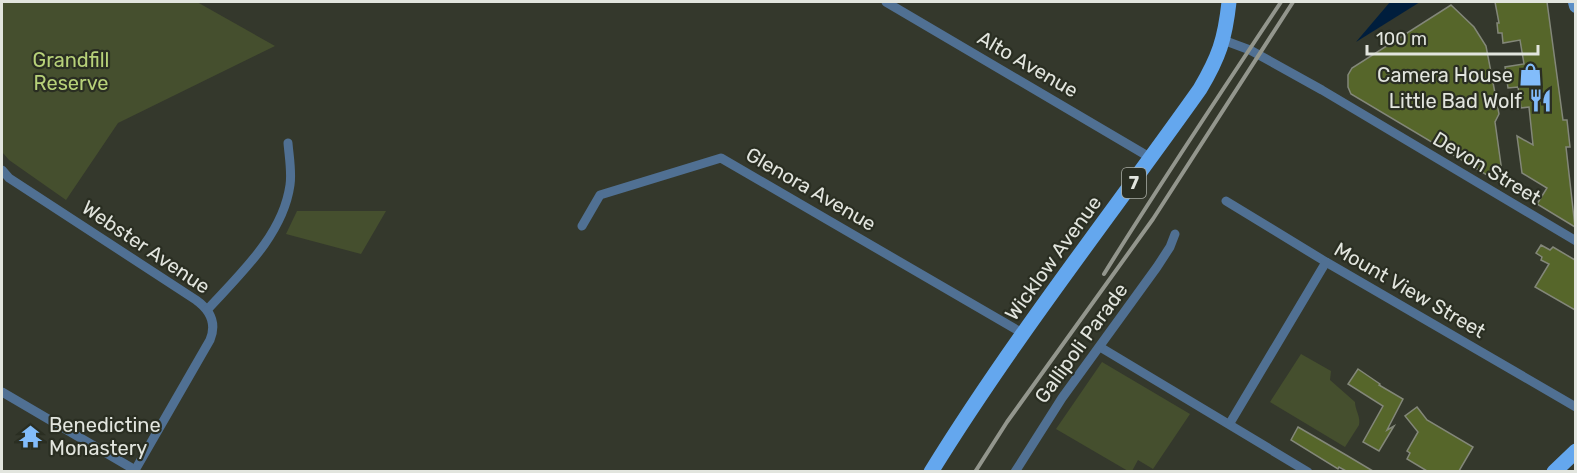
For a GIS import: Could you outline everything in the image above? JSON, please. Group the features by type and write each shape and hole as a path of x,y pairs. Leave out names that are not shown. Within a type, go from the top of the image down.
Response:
{"main road":[{"name":"Wicklow Avenue","path":"931,471 1024,334 1200,89 1216,62 1223,40 1230,2"},
{"path":"1554,471 1575,451"}],"street":[{"name":"Alto Avenue","path":"886,2 1151,158"},
{"name":"Devon Street","path":"1223,40 1250,50 1322,90 1575,241"},
{"path":"207,309 267,241 280,219 290,184 288,143"},
{"name":"Glenora Avenue","path":"582,226 600,195 721,158 1024,334"},
{"name":"Webster Avenue","path":"2,170 9,178 196,300 207,309 212,317 213,332 134,471"},
{"name":"Mount View Street","path":"1226,201 1575,408"},
{"name":"Gallipoli Parade","path":"1014,471 1062,398 1157,267 1170,247 1175,234"},
{"path":"1230,423 1326,262"},
{"path":"1100,347 1308,471"},
{"path":"2,392 134,471"}],"green space":[{"name":"Grandfill Reserve","path":"2,2 197,2 275,46 118,123 66,200 9,160 2,152"},
{"path":"297,211 386,211 361,254 286,234"},
{"path":"1301,354 1331,371 1330,380 1355,402 1359,425 1345,447 1270,402"},
{"path":"1102,362 1190,414 1153,469 1138,460 1132,471 1128,471 1056,429"}],"water":[{"path":"1390,2 1420,2 1356,42"}],"building":[{"path":"1495,2 1547,2 1563,120 1567,120 1570,147 1566,147 1575,227 1537,204 1547,188 1522,173 1517,136 1533,145 1529,107 1521,108 1518,87 1508,88 1505,67 1524,64 1520,40 1503,43 1502,33 1498,33 1497,23 1499,23"},
{"path":"1451,5 1474,27 1486,46 1499,114 1495,122 1502,172 1497,181 1351,94 1348,87 1348,75 1352,68"},
{"path":"1541,245 1550,250 1553,247 1575,260 1575,310 1535,287 1549,264 1541,260 1542,257 1536,253"},
{"path":"1358,369 1403,399 1387,430 1394,426 1379,451 1363,442 1383,406 1348,384"},
{"path":"1417,407 1427,420 1473,447 1459,471 1427,471 1407,459 1410,453 1407,451 1418,432 1405,416"},
{"path":"1298,427 1373,471 1346,471 1339,467 1338,469 1291,440"}],"railway":[{"path":"1104,274 1281,2"},
{"path":"975,472 1007,422 1153,219 1293,2"}],"place":[{"name":"Camera House","path":"1531,75"},
{"name":"Little Bad Wolf","path":"1540,101"},
{"name":"Benedictine Monastery","path":"31,437"}]}
